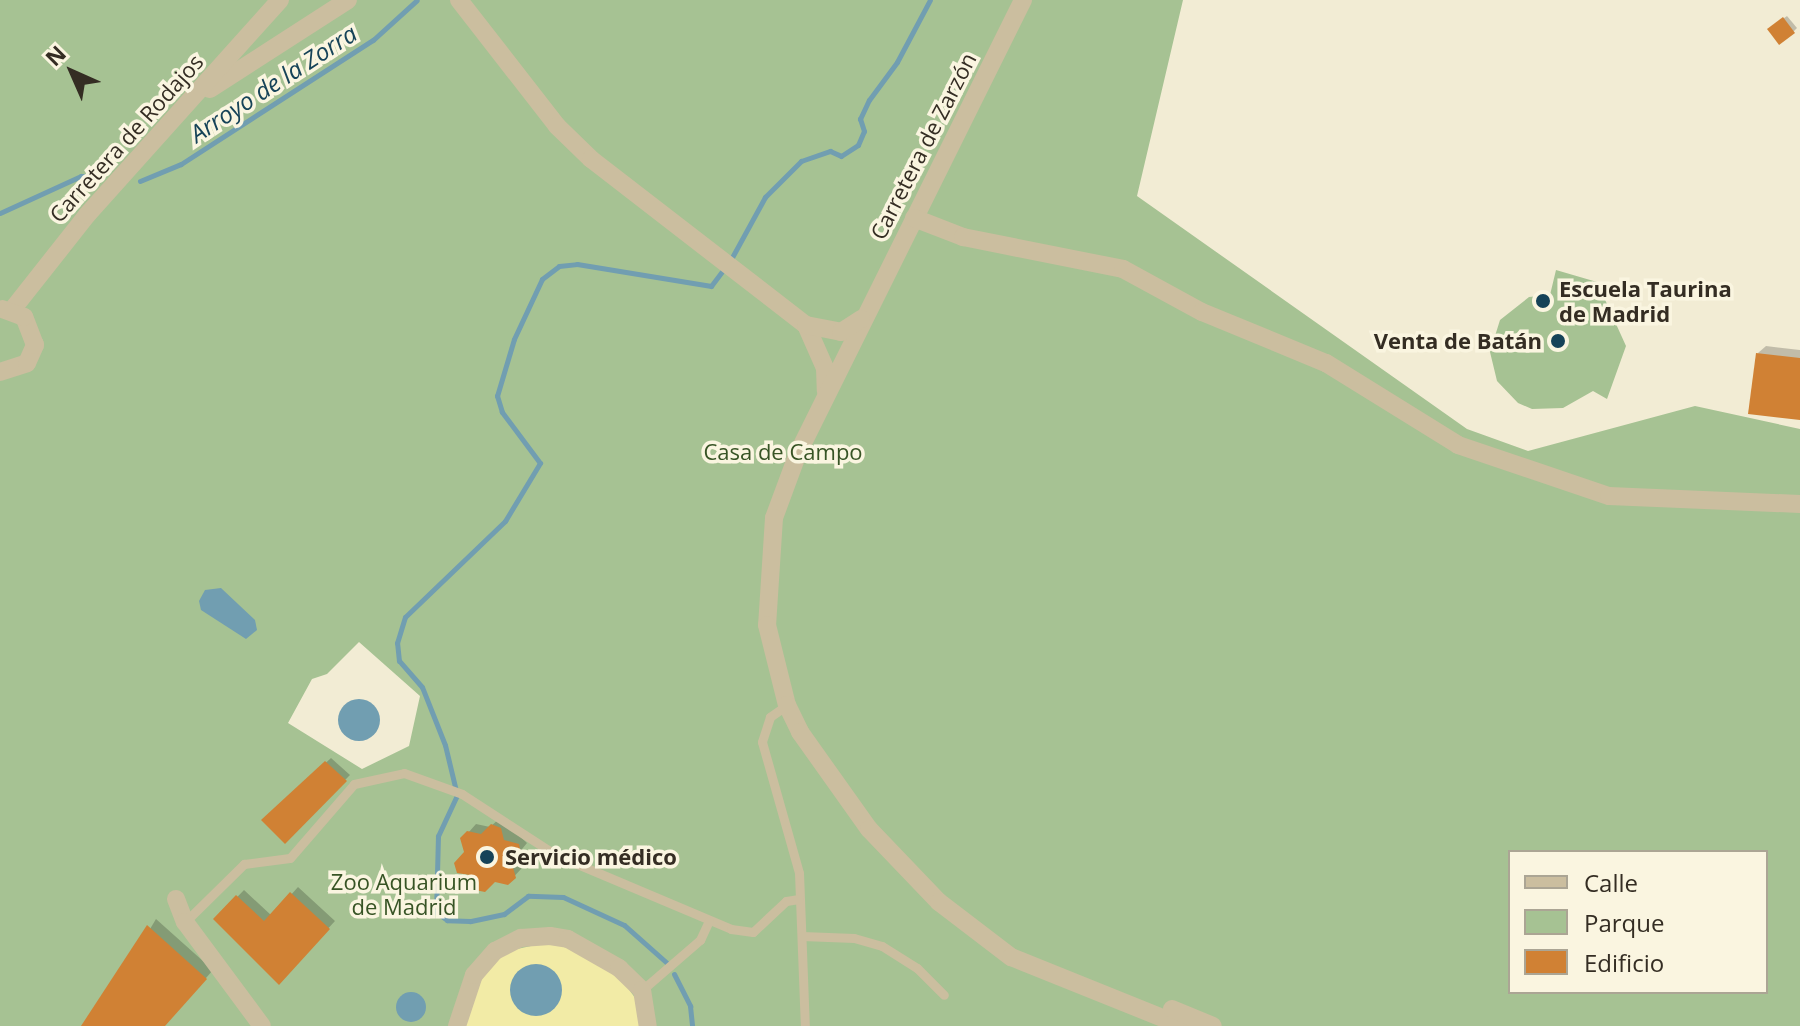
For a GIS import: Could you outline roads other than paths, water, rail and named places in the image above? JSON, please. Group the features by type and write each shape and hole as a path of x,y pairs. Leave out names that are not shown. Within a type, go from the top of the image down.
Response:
{"street":[{"name":"Carretera de Rodajos","path":"6,310 280,0"},
{"path":"188,104 348,0"},
{"path":"459,0 557,126 835,352 847,349"},
{"name":"Carretera de Zarzón","path":"1023,0 847,349 774,518 767,570 767,625 787,705 800,732 869,829 939,902 1011,957 1183,1026"},
{"path":"914,218 963,237 1123,269 1202,312 1326,363 1458,445 1609,496 1800,504"},
{"path":"0,372 27,363 35,345 31,325 6,310"},
{"path":"810,331 846,331 866,314"},
{"path":"810,331 825,368 826,393"},
{"path":"176,899 185,922 262,1026"},
{"path":"457,1026 474,975 495,951 521,938 568,939 619,968 642,990 648,1026"},
{"name":"Carretera de Zarzón","path":"1088,987 1143,1000 1213,1026"}],"lane":[{"path":"787,705 770,717 762,742 796,859 805,1026"},
{"path":"185,922 244,864 290,858 354,784 404,773 462,794 556,855 709,921 753,932 786,901 799,899"},
{"path":"642,990 700,940 709,921"},
{"path":"802,936 854,938 882,946 917,968 944,995"}],"water":[{"path":"221,588 255,620 257,630 246,639 201,610 199,601 205,590"},
{"path":"359,699 374,705 380,720 374,735 359,741 344,735 338,720 344,705"},
{"path":"536,964 555,971 562,990 555,1009 536,1016 517,1009 510,990 517,971"},
{"path":"411,992 422,996 426,1007 422,1018 411,1022 400,1018 396,1007 400,996"}],"waterway":[{"name":"Arroyo de la Zorra","path":"140,181 181,164 373,40 417,0"},
{"path":"730,261 765,197 801,161 830,151 841,156 858,145 864,131 860,119 869,100 897,62 930,0"},
{"name":"Arroyo de la Zorra","path":"0,213 81,176 100,177"},
{"path":"667,963 624,925 563,897 528,896 504,914 470,921 447,920 436,912 438,836 457,795 445,745 422,687 399,661 397,643 405,617 505,521 540,463 502,412 497,396 514,339 542,279 559,266 577,264 711,286 724,269"},
{"path":"674,974 690,1006 692,1026"}],"place":[{"name":"Escuela Taurina de Madrid","path":"1543,301"},
{"name":"Venta de Batán","path":"1558,341"},
{"name":"Servicio médico","path":"487,857"}],"park label":[{"name":"Casa de Campo","path":"783,452"},
{"name":"Zoo Aquarium de Madrid","path":"404,894"}]}
